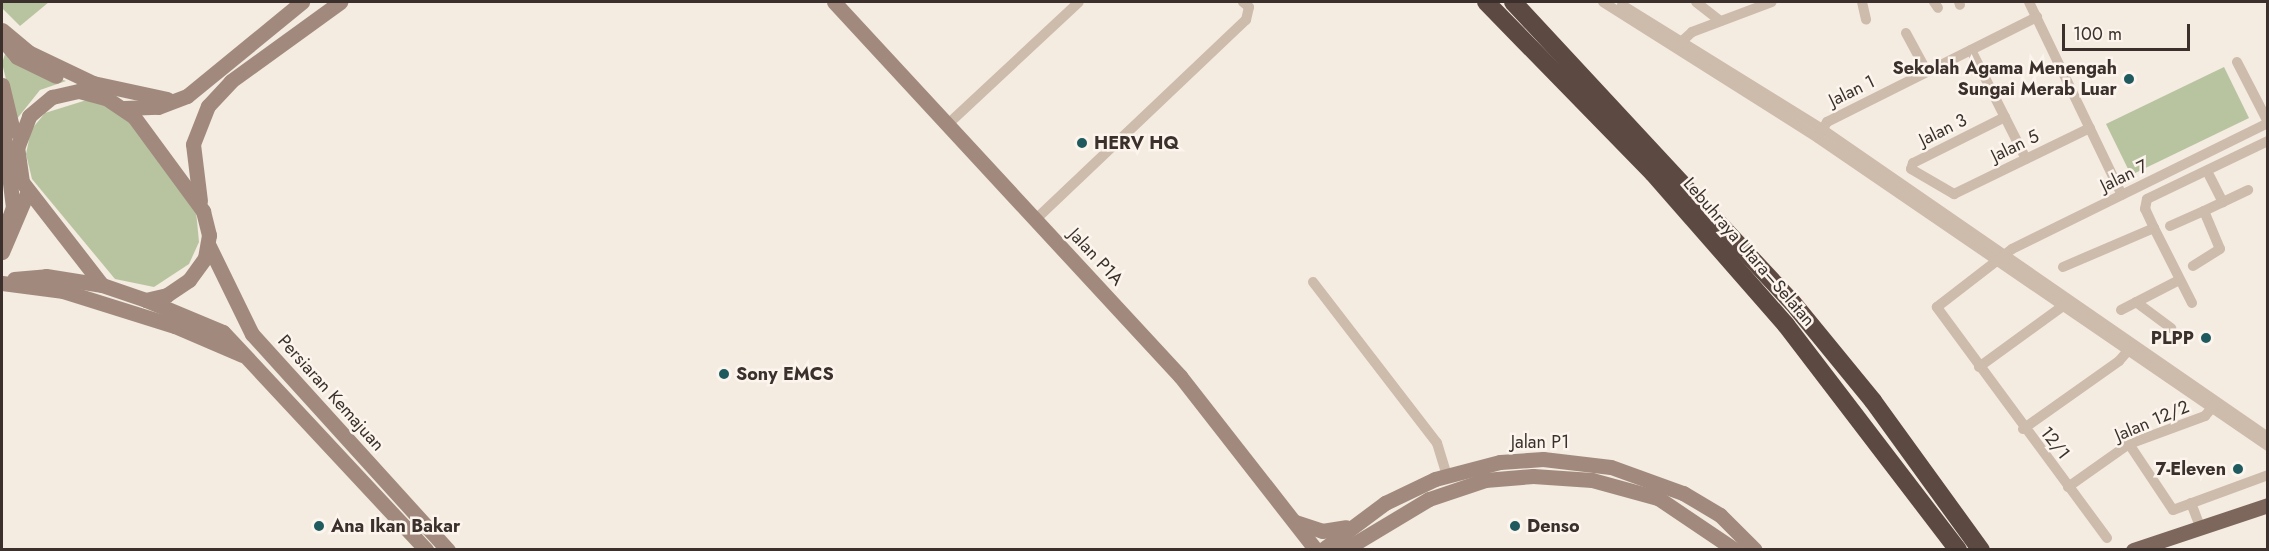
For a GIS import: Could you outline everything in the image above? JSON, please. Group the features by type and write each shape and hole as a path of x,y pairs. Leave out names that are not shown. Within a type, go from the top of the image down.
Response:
{"highway":[{"name":"Lebuhraya Utara–Selatan","path":"1486,2 1653,173 1786,325 1958,549"},
{"name":"Lebuhraya Utara–Selatan","path":"1513,2 1792,302 1873,401 1981,549"}],"main road":[{"path":"124,108 182,99 302,2"},
{"path":"2,283 46,276 102,285 146,300 184,284 209,246 193,144 208,106 231,81 340,2"},
{"name":"Jalan P1A","path":"834,2 1180,376 1316,549"},
{"path":"2,30 28,52 93,83 138,96 182,99"},
{"path":"2,39 31,65 124,108 201,206"},
{"path":"2,86 28,190 102,285"},
{"path":"16,148 24,125 46,101 71,92 91,92"},
{"path":"2,119 13,207 2,237"},
{"path":"198,186 210,204 230,288"},
{"path":"2,252 28,190"},
{"name":"Persiaran Kemajuan","path":"209,246 230,288 241,317 266,350 448,549"},
{"path":"2,283 63,291 175,326 247,357"},
{"name":"Persiaran Kemajuan","path":"146,300 212,325 247,357 426,549"},
{"name":"Jalan P1","path":"1322,549 1385,503 1447,476 1543,459 1611,467 1683,493 1720,515 1755,549"},
{"name":"Jalan P1","path":"1344,549 1395,515 1454,489 1543,476 1592,480 1658,498 1735,549"},
{"path":"2133,549 2268,505"},
{"path":"1295,522 1322,531 1354,525"},
{"path":"1295,522 1301,549"}],"street":[{"path":"947,125 1079,2"},
{"path":"1035,220 1246,20 1249,7 1242,2"},
{"path":"1603,2 1679,44"},
{"path":"1616,2 1820,134 2214,405 2268,446"},
{"path":"1696,2 1720,21"},
{"path":"1679,44 1720,21 1772,2"},
{"path":"1862,2 1866,20"},
{"path":"2030,2 2122,195"},
{"name":"Jalan 1","path":"1820,134 1827,122 2037,17"},
{"path":"1906,33 1927,72"},
{"path":"1971,50 2026,159"},
{"path":"2237,62 2268,123"},
{"name":"Jalan 3","path":"1954,194 1915,174 1913,163 2005,117"},
{"name":"Jalan 7","path":"1979,367 1937,307 2001,258 2268,123"},
{"name":"Jalan 5","path":"1954,194 2090,128"},
{"path":"2192,303 2145,209 2147,200 2268,141"},
{"path":"2207,171 2223,202"},
{"path":"2170,226 2248,190"},
{"path":"2193,266 2220,249 2204,211"},
{"path":"2063,267 2154,228"},
{"path":"2001,258 2063,306 2130,347"},
{"path":"2121,310 2180,280"},
{"path":"1313,282 1437,443 1447,476"},
{"path":"2136,302 2171,328"},
{"path":"1979,367 2063,306"},
{"path":"2023,429 2130,347"},
{"name":"12/1","path":"1979,367 2023,429 2107,538"},
{"path":"2214,405 2268,437"},
{"name":"Jalan 12/2","path":"2068,487 2129,444 2205,416 2214,405"},
{"path":"2129,444 2174,510 2268,475"},
{"path":"2191,503 2200,527"}],"green space":[{"path":"2,2 49,2 20,26 2,8"},
{"path":"5,54 20,63 66,81 40,90 16,120 2,63"},
{"path":"2224,67 2249,118 2131,175 2106,124"},
{"path":"90,99 124,115 196,211 199,242 189,264 154,287 115,279 32,179 26,154 31,130 45,113"}],"place":[{"name":"Sekolah Agama Menengah Sungai Merab Luar","path":"2129,79"},
{"name":"HERV HQ","path":"1082,143"},
{"name":"PLPP","path":"2206,338"},
{"name":"Sony EMCS","path":"724,374"},
{"name":"7-Eleven","path":"2238,469"},
{"name":"Ana Ikan Bakar","path":"319,526"},
{"name":"Denso","path":"1515,526"}]}
